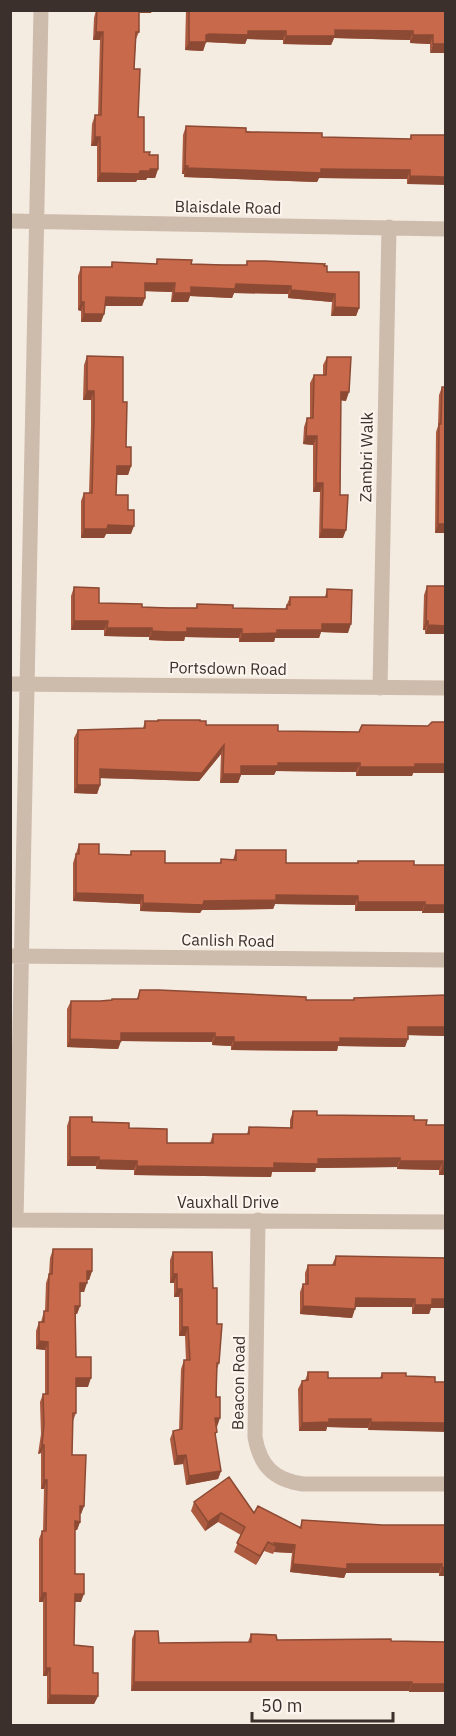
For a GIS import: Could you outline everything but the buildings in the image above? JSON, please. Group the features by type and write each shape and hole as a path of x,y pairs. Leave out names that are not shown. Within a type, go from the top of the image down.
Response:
{"street":[{"path":"13,1220 15,956 27,684 41,10"},
{"name":"Blaisdale Road","path":"10,221 446,229"},
{"name":"Zambri Walk","path":"380,688 388,227"},
{"name":"Portsdown Road","path":"10,684 446,688"},
{"name":"Canlish Road","path":"15,956 446,960"},
{"name":"Vauxhall Drive","path":"13,1220 446,1222"},
{"name":"Beacon Road","path":"258,1220 255,1437 258,1453 267,1468 277,1476 303,1484 446,1484"}]}
